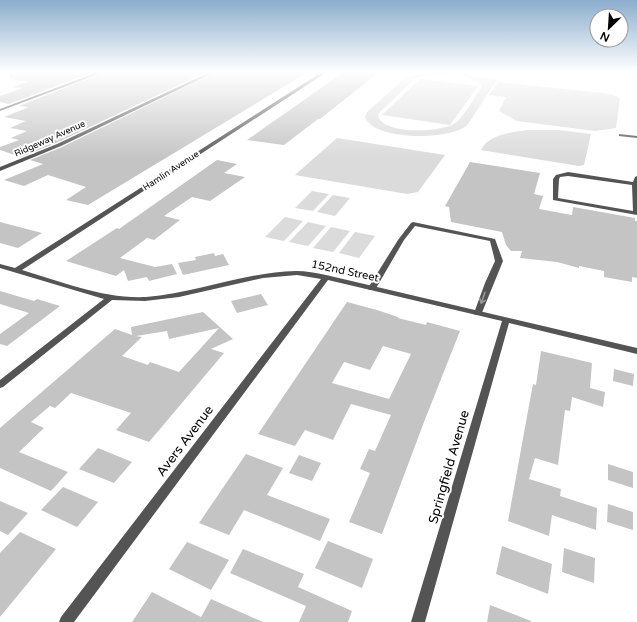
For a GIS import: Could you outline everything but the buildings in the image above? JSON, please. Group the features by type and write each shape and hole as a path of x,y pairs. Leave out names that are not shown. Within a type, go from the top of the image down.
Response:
{"street":[{"path":"0,110 24,101"},
{"name":"Ridgeway Avenue","path":"0,169 47,150 152,101"},
{"name":"Hamlin Avenue","path":"16,270 280,101"},
{"path":"621,135 637,137"},
{"path":"568,174 636,181 636,213 555,200 556,179 558,176 568,174"},
{"path":"372,288 401,240 413,224 493,240 499,261 478,313"},
{"name":"152nd Street","path":"0,266 110,298 145,299 179,295 263,276 297,273 326,277 637,351"},
{"name":"Avers Avenue","path":"66,622 326,277"},
{"path":"0,385 110,298"},
{"name":"Springfield Avenue","path":"418,622 506,320"}],"shaded area":[{"path":"379,101 391,101 378,115 382,121 389,126 413,130 438,129 455,123 473,101 483,101 468,124 460,130 431,136 414,136 382,131 371,125 365,117 367,112"},
{"path":"397,101 467,101 450,125 382,115"},
{"path":"504,101 620,101 616,128 595,131 517,121 499,111"},
{"path":"529,130 559,130 591,134 584,165 579,166 481,150 489,140 495,137"},
{"path":"337,138 445,155 418,192 407,194 295,175"},
{"path":"312,191 329,194 313,211 295,208"},
{"path":"333,195 350,198 335,216 317,212"},
{"path":"285,217 303,221 284,241 265,237"},
{"path":"308,222 326,226 308,246 289,242"},
{"path":"331,227 350,231 333,252 313,248"},
{"path":"355,232 375,236 359,258 339,253"}]}
